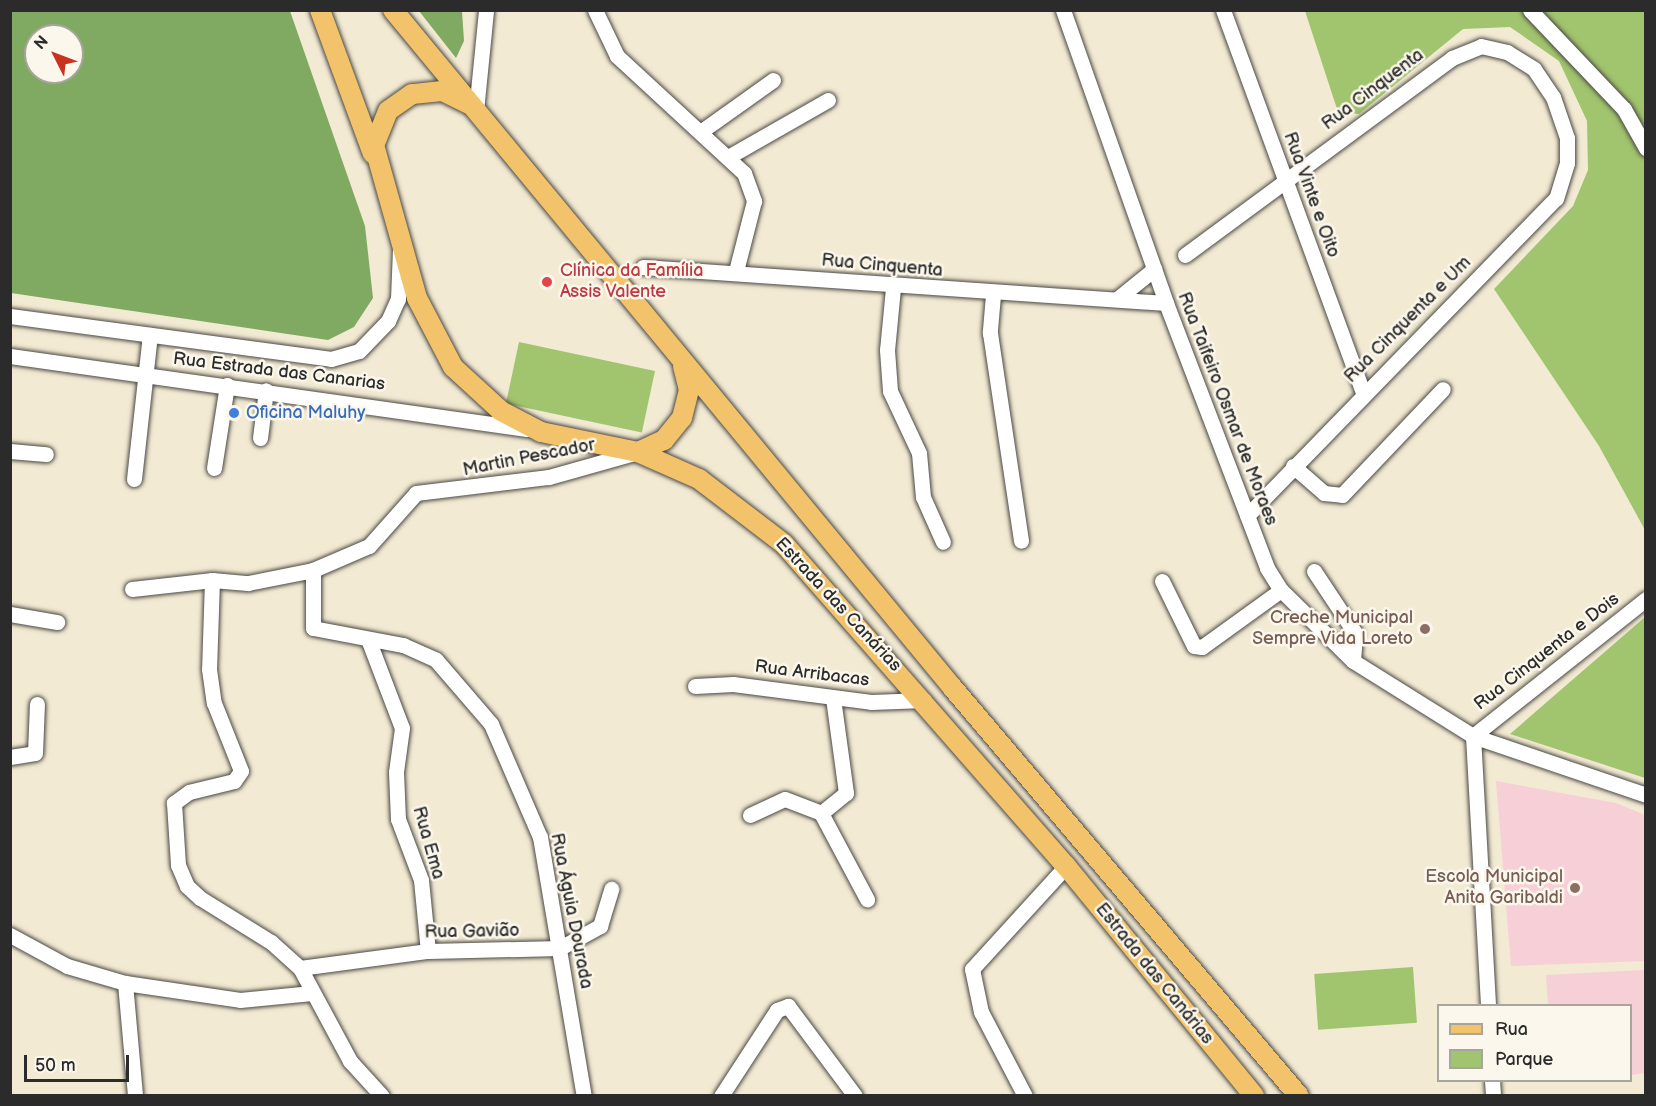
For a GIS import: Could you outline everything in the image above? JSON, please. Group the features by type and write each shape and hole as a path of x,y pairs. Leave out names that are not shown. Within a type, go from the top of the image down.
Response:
{"main road":[{"path":"320,10 378,168"},
{"name":"Estrada das Canárias","path":"393,10 682,362 1299,1095"},
{"path":"378,168 374,146 380,124 399,101 442,91 472,107"},
{"name":"Estrada das Canárias","path":"378,168 400,250 435,338 453,367 501,411 541,432 638,452 699,479 784,544 924,700 1072,873 1254,1095"},
{"path":"638,452 664,440 682,418 688,390 682,362"},
{"path":"1072,873 1100,858"}],"street":[{"path":"472,107 486,10"},
{"path":"595,10 617,56 703,130 744,173 754,201 736,271"},
{"name":"Rua Taifeiro Osmar de Moraes","path":"1063,10 1166,303 1247,516 1281,590 1353,661 1473,736 1646,795"},
{"name":"Rua Vinte e Oito","path":"1223,10 1363,393"},
{"path":"1530,10 1624,109 1646,148"},
{"name":"Rua Cinquenta","path":"1185,255 1436,66 1481,46 1507,52 1534,69 1553,97 1567,138"},
{"path":"703,130 773,80"},
{"path":"728,157 828,100"},
{"name":"Rua Cinquenta e Um","path":"1247,516 1363,393 1556,198 1567,163 1567,138"},
{"name":"Rua Estrada das Canarias","path":"10,316 331,359 359,351 376,337 398,299 400,250"},
{"name":"Rua Cinquenta","path":"643,267 736,271 893,288 993,295 1166,303"},
{"path":"1117,299 1154,269"},
{"path":"893,288 887,350 890,391 921,459 923,497 943,542"},
{"path":"993,295 990,333 1021,541"},
{"path":"134,479 150,335"},
{"name":"Rua Estrada das Canarias","path":"10,356 266,390 541,432"},
{"path":"214,468 226,385"},
{"path":"1293,466 1324,493 1342,495 1443,389"},
{"path":"260,438 266,390"},
{"path":"10,451 46,453"},
{"name":"Martin Pescador","path":"132,589 212,580 248,583 313,570 369,546 416,493 549,477 638,452"},
{"name":"Rua Águia Dourada","path":"313,570 313,628 368,639 436,660 490,724 540,837 584,1095"},
{"path":"1314,572 1355,633 1353,661"},
{"path":"212,580 209,669 214,703 241,771 234,781 189,792 174,803 178,865 187,886 200,898 271,942 300,968 350,1061 382,1095"},
{"path":"1162,580 1194,646 1202,647 1281,590"},
{"name":"Rua Cinquenta e Dois","path":"1473,736 1646,599"},
{"path":"10,614 57,622"},
{"name":"Rua Ema","path":"368,639 396,702 402,747 396,772 398,819 421,880 428,951"},
{"name":"Rua Arribacas","path":"695,686 733,684 833,699 924,700"},
{"path":"821,813 846,793 833,699"},
{"path":"10,757 35,753 38,704"},
{"path":"1473,736 1488,1004"},
{"path":"750,815 785,800 821,813 867,899"},
{"path":"1025,1095 981,1012 972,969 1072,873"},
{"name":"Rua Gavião","path":"300,968 428,951 560,948 600,926 611,889"},
{"path":"10,935 41,954 105,978 125,983 240,1000 312,993"},
{"path":"125,983 135,1095"},
{"path":"721,1095 777,1010 788,1006 798,1015 855,1095"}],"shaded area":[{"name":"Escola Municipal Anita Garibaldi","path":"1496,781 1616,803 1645,815 1645,961 1511,966"},
{"path":"1645,970 1645,1073 1632,1075 1632,1004 1548,1004 1546,975"}],"green space":[{"path":"10,11 290,11 365,226 373,298 354,327 328,340 11,293"},
{"path":"419,11 462,11 464,41 456,58"},
{"path":"1305,11 1645,11 1645,530 1599,446 1494,289 1573,206 1588,170 1587,121 1559,61 1510,27 1463,29 1359,114 1338,112"},
{"path":"519,342 655,371 642,433 506,404"},
{"path":"1645,617 1645,778 1510,734"},
{"path":"1413,967 1417,1023 1318,1030 1314,974"}],"place":[{"name":"Clínica da Família Assis Valente","path":"547,282"},
{"name":"Oficina Maluhy","path":"234,413"},
{"name":"Creche Municipal Sempre Vida Loreto","path":"1425,629"},
{"name":"Escola Municipal Anita Garibaldi","path":"1575,888"}]}
